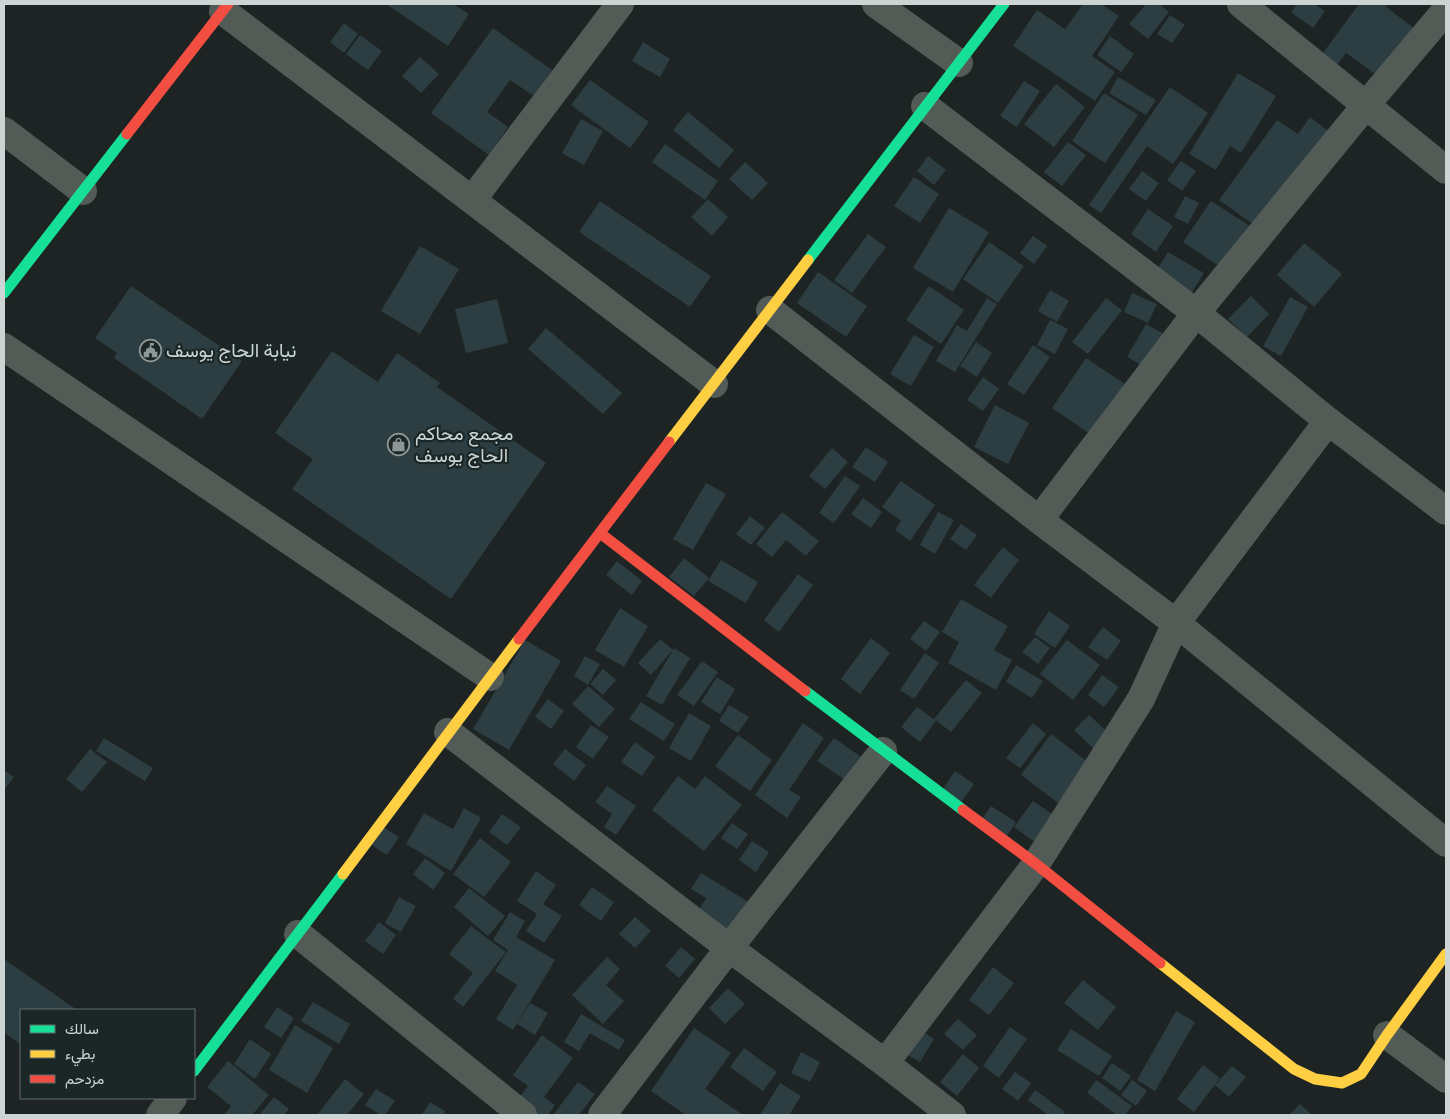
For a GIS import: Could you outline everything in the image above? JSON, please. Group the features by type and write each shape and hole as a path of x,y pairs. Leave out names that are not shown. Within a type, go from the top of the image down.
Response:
{"street":[{"path":"472,200 620,4"},
{"path":"876,4 959,63"},
{"path":"195,1070 448,732 1004,4"},
{"path":"1241,4 1446,170"},
{"path":"4,293 226,7 472,200 714,384"},
{"path":"1039,520 1196,313 1446,10"},
{"path":"925,106 1196,313 1328,421 1446,511"},
{"path":"4,131 83,191"},
{"path":"770,310 1039,520 1176,623 1446,843"},
{"path":"4,347 490,677"},
{"path":"885,1063 1036,864 1141,699 1176,623 1328,421"},
{"path":"600,533 883,751 1036,864 1294,1070 1315,1079 1342,1083 1361,1074 1387,1034 1446,954"},
{"path":"448,732 952,1115"},
{"path":"602,1115 883,751"},
{"path":"298,934 523,1115"},
{"path":"1387,1034 1446,1079"},
{"path":"160,1115 172,1099"}],"building":[{"path":"386,4 453,4 469,14 448,46"},
{"path":"1083,4 1101,4 1119,16 1092,56 1115,72 1095,101 1013,46 1037,10 1065,29"},
{"path":"1146,4 1159,4 1169,12 1148,39 1129,24"},
{"path":"1297,4 1314,4 1325,11 1313,28 1291,12"},
{"path":"1359,4 1388,4 1386,7 1414,28 1378,76 1346,53 1335,68 1320,57"},
{"path":"1170,15 1185,25 1172,43 1157,34"},
{"path":"344,23 358,34 344,53 330,42"},
{"path":"493,28 552,70 534,96 510,80 487,112 508,127 489,155 431,113"},
{"path":"360,35 382,51 368,70 346,54"},
{"path":"1110,36 1134,54 1121,72 1097,55"},
{"path":"643,42 670,59 660,77 632,61"},
{"path":"420,57 439,74 421,93 402,76"},
{"path":"1238,73 1276,96 1241,153 1230,146 1216,170 1189,154"},
{"path":"1118,77 1156,100 1146,115 1109,93"},
{"path":"590,80 649,122 630,148 571,105"},
{"path":"1024,81 1040,91 1017,127 1000,116"},
{"path":"1056,84 1085,107 1054,147 1024,124"},
{"path":"1170,87 1208,113 1173,164 1147,146 1101,213 1089,205"},
{"path":"1104,93 1138,115 1105,163 1072,141"},
{"path":"688,112 734,150 719,168 673,130"},
{"path":"1310,117 1331,133 1254,225 1219,200 1277,120 1298,134"},
{"path":"581,119 603,131 584,165 562,153"},
{"path":"1068,142 1086,155 1062,186 1044,172"},
{"path":"665,144 718,181 705,200 652,162"},
{"path":"928,156 946,170 934,185 917,171"},
{"path":"1181,161 1196,171 1182,191 1167,180"},
{"path":"745,162 768,183 752,200 729,179"},
{"path":"1142,171 1159,183 1146,201 1129,189"},
{"path":"914,177 939,194 920,223 894,206"},
{"path":"1185,196 1199,203 1188,224 1174,217"},
{"path":"708,199 728,217 712,236 691,217"},
{"path":"600,201 711,276 690,307 579,232"},
{"path":"1211,201 1250,226 1222,268 1183,242"},
{"path":"949,208 989,232 953,292 913,268"},
{"path":"1148,209 1173,226 1156,252 1131,234"},
{"path":"868,234 886,247 852,293 834,280"},
{"path":"1033,236 1047,246 1034,264 1020,253"},
{"path":"989,242 1024,266 998,303 963,279"},
{"path":"1304,243 1342,274 1314,307 1277,275"},
{"path":"420,246 459,269 420,334 381,311"},
{"path":"1168,252 1204,273 1191,294 1155,273"},
{"path":"818,272 867,306 846,337 797,303"},
{"path":"131,286 242,361 202,419 114,358 117,353 95,338"},
{"path":"929,286 964,310 941,344 906,320"},
{"path":"1050,290 1069,301 1057,322 1038,311"},
{"path":"1132,293 1157,304 1148,323 1124,312"},
{"path":"1251,296 1269,314 1247,337 1228,319"},
{"path":"1290,297 1308,307 1281,356 1263,346"},
{"path":"987,298 997,304 955,372 936,361 957,325 967,331"},
{"path":"1106,298 1122,310 1088,354 1072,342"},
{"path":"497,299 508,343 466,353 455,309"},
{"path":"1050,320 1068,329 1055,354 1037,345"},
{"path":"1146,324 1171,338 1152,371 1127,357"},
{"path":"546,328 622,393 603,414 528,349"},
{"path":"914,335 934,347 911,386 890,374"},
{"path":"976,342 992,353 977,377 960,366"},
{"path":"1033,345 1050,357 1024,395 1007,384"},
{"path":"332,351 378,382 397,353 440,383 437,387 546,463 451,599 292,489 313,459 275,433"},
{"path":"1086,358 1140,394 1106,445 1052,408"},
{"path":"983,377 999,389 983,411 967,400"},
{"path":"995,405 1029,423 1008,464 974,447"},
{"path":"866,447 888,462 875,482 852,467"},
{"path":"832,448 848,462 825,489 809,476"},
{"path":"845,476 860,486 834,523 819,513"},
{"path":"901,481 935,505 910,541 895,530 901,521 882,507"},
{"path":"706,483 726,494 693,550 673,539"},
{"path":"863,498 882,512 871,528 851,514"},
{"path":"782,512 819,541 806,556 786,540 772,557 756,544"},
{"path":"938,512 954,520 935,554 920,545"},
{"path":"750,516 765,528 751,545 736,534"},
{"path":"961,524 977,535 966,550 950,539"},
{"path":"1003,547 1019,560 991,598 974,585"},
{"path":"684,558 709,578 694,596 669,577"},
{"path":"721,560 758,582 746,603 708,581"},
{"path":"617,561 642,581 632,595 606,575"},
{"path":"798,574 813,585 779,632 764,620"},
{"path":"961,599 1008,626 994,650 1012,660 996,690 948,663 959,642 942,632"},
{"path":"620,608 648,626 624,667 595,650"},
{"path":"1049,611 1070,626 1055,648 1034,634"},
{"path":"924,621 940,632 926,651 910,639"},
{"path":"1103,627 1121,641 1107,660 1088,647"},
{"path":"1035,637 1050,648 1038,664 1022,652"},
{"path":"871,638 890,653 860,694 841,679"},
{"path":"660,639 673,650 651,675 638,663"},
{"path":"525,640 561,661 509,750 473,729"},
{"path":"1067,640 1100,665 1073,700 1040,674"},
{"path":"674,648 690,658 662,705 646,696"},
{"path":"925,653 939,663 914,699 900,690"},
{"path":"585,656 600,664 588,685 574,676"},
{"path":"702,661 718,672 694,706 677,695"},
{"path":"1016,665 1043,681 1032,698 1006,682"},
{"path":"603,669 616,680 603,695 590,684"},
{"path":"1102,675 1119,687 1104,707 1088,695"},
{"path":"717,677 735,689 720,714 701,702"},
{"path":"966,680 982,693 951,732 934,719"},
{"path":"588,686 615,709 599,727 572,704"},
{"path":"548,699 564,711 551,729 535,717"},
{"path":"641,702 675,724 664,741 629,719"},
{"path":"729,705 749,717 738,733 719,721"},
{"path":"917,707 936,721 920,742 901,727"},
{"path":"689,713 711,726 691,761 669,748"},
{"path":"1089,715 1114,738 1099,754 1074,730"},
{"path":"803,723 824,738 789,790 801,797 787,818 755,795"},
{"path":"1033,723 1046,734 1020,768 1006,758"},
{"path":"591,725 609,737 593,759 576,747"},
{"path":"1051,734 1089,763 1058,803 1021,775"},
{"path":"738,735 772,760 750,791 715,766"},
{"path":"104,738 153,768 145,781 96,751"},
{"path":"834,738 870,763 854,786 817,761"},
{"path":"635,742 655,757 642,776 621,762"},
{"path":"90,749 107,762 82,792 66,779"},
{"path":"565,749 586,765 574,781 553,764"},
{"path":"4,770 14,777 4,790"},
{"path":"955,771 974,784 958,807 939,795"},
{"path":"678,776 695,789 705,776 742,805 704,851 652,810"},
{"path":"607,786 636,806 616,835 604,827 612,814 595,802"},
{"path":"1033,801 1059,819 1039,845 1014,827"},
{"path":"991,806 1016,822 1003,842 978,825"},
{"path":"464,808 481,818 451,871 406,844 424,813 453,829"},
{"path":"502,814 521,827 507,845 489,832"},
{"path":"376,822 399,837 387,855 364,840"},
{"path":"732,823 748,834 737,849 721,838"},
{"path":"480,838 511,862 484,897 453,874"},
{"path":"752,841 769,852 756,872 739,860"},
{"path":"425,858 445,873 433,890 413,874"},
{"path":"536,871 556,885 543,904 562,916 544,943 526,931 537,914 517,901"},
{"path":"701,873 752,904 732,937 696,915 706,898 691,889"},
{"path":"592,887 614,902 601,921 579,905"},
{"path":"469,888 505,916 488,936 454,907"},
{"path":"399,897 416,906 401,932 385,923"},
{"path":"510,912 525,921 516,937 555,960 513,1030 496,1019 517,985 495,971 508,950 493,940"},
{"path":"635,917 651,931 635,948 619,934"},
{"path":"379,922 396,935 383,954 365,941"},
{"path":"471,926 506,952 463,1007 453,999 473,973 449,954"},
{"path":"681,947 695,959 679,978 665,966"},
{"path":"607,957 620,969 606,985 624,1001 603,1024 572,995"},
{"path":"4,959 76,1009 20,1009 20,1044 4,1032"},
{"path":"993,967 1014,983 989,1015 969,1000"},
{"path":"1083,980 1116,1007 1098,1030 1064,1003"},
{"path":"728,988 745,1004 725,1024 709,1008"},
{"path":"313,1002 350,1024 339,1044 301,1021"},
{"path":"530,1003 548,1013 535,1035 517,1024"},
{"path":"277,1007 294,1018 281,1038 264,1027"},
{"path":"1176,1011 1195,1022 1155,1091 1137,1080"},
{"path":"581,1014 625,1040 619,1050 590,1033 579,1051 564,1042"},
{"path":"958,1019 977,1035 963,1050 944,1034"},
{"path":"295,1025 333,1048 307,1093 269,1070"},
{"path":"916,1027 934,1039 920,1062 901,1051"},
{"path":"1010,1027 1027,1039 999,1078 983,1066"},
{"path":"694,1028 731,1053 705,1089 743,1115 686,1115 651,1091"},
{"path":"1071,1029 1112,1056 1099,1076 1057,1050"},
{"path":"542,1035 573,1058 544,1097 555,1105 548,1115 526,1115 513,1106 528,1086 513,1075"},
{"path":"250,1039 271,1054 255,1079 234,1064"},
{"path":"744,1048 777,1072 763,1091 730,1067"},
{"path":"801,1052 820,1062 810,1082 791,1073"},
{"path":"963,1054 979,1068 957,1096 940,1082"},
{"path":"228,1061 269,1095 252,1115 224,1115 231,1106 207,1087"},
{"path":"1112,1063 1131,1076 1120,1091 1102,1078"},
{"path":"1203,1065 1220,1078 1194,1112 1177,1099"},
{"path":"1232,1066 1246,1077 1229,1097 1215,1085"},
{"path":"1015,1072 1031,1083 1018,1101 1002,1089"},
{"path":"345,1079 364,1094 347,1115 317,1115"},
{"path":"1096,1080 1132,1106 1125,1115 1117,1115 1087,1093"},
{"path":"1132,1080 1147,1091 1136,1106 1121,1095"},
{"path":"578,1082 595,1094 579,1115 553,1115"},
{"path":"780,1083 801,1096 789,1115 760,1115"},
{"path":"376,1089 395,1101 385,1115 381,1115 365,1105"},
{"path":"1035,1090 1065,1112 1062,1115 1048,1115 1028,1100"},
{"path":"274,1097 289,1109 284,1115 259,1115"},
{"path":"430,1102 445,1111 443,1115 422,1115"},
{"path":"1300,1104 1312,1115 1289,1115"}],"traffic: fast":[{"path":"808,260 1004,4"},
{"path":"4,293 127,134"},
{"path":"805,691 963,810"},
{"path":"195,1070 343,874"}],"traffic: slow":[{"path":"669,442 808,260"},
{"path":"343,874 519,639"},
{"path":"1160,963 1294,1069 1315,1079 1342,1083 1361,1074 1446,954"}],"traffic: jam":[{"path":"127,134 228,4"},
{"path":"519,639 669,442"},
{"path":"600,533 805,691"},
{"path":"963,810 1036,864 1160,963"}],"place":[{"name":"نيابة الحاج يوسف","path":"150,351"},
{"name":"مجمع محاكم الحاج يوسف","path":"399,445"}]}
